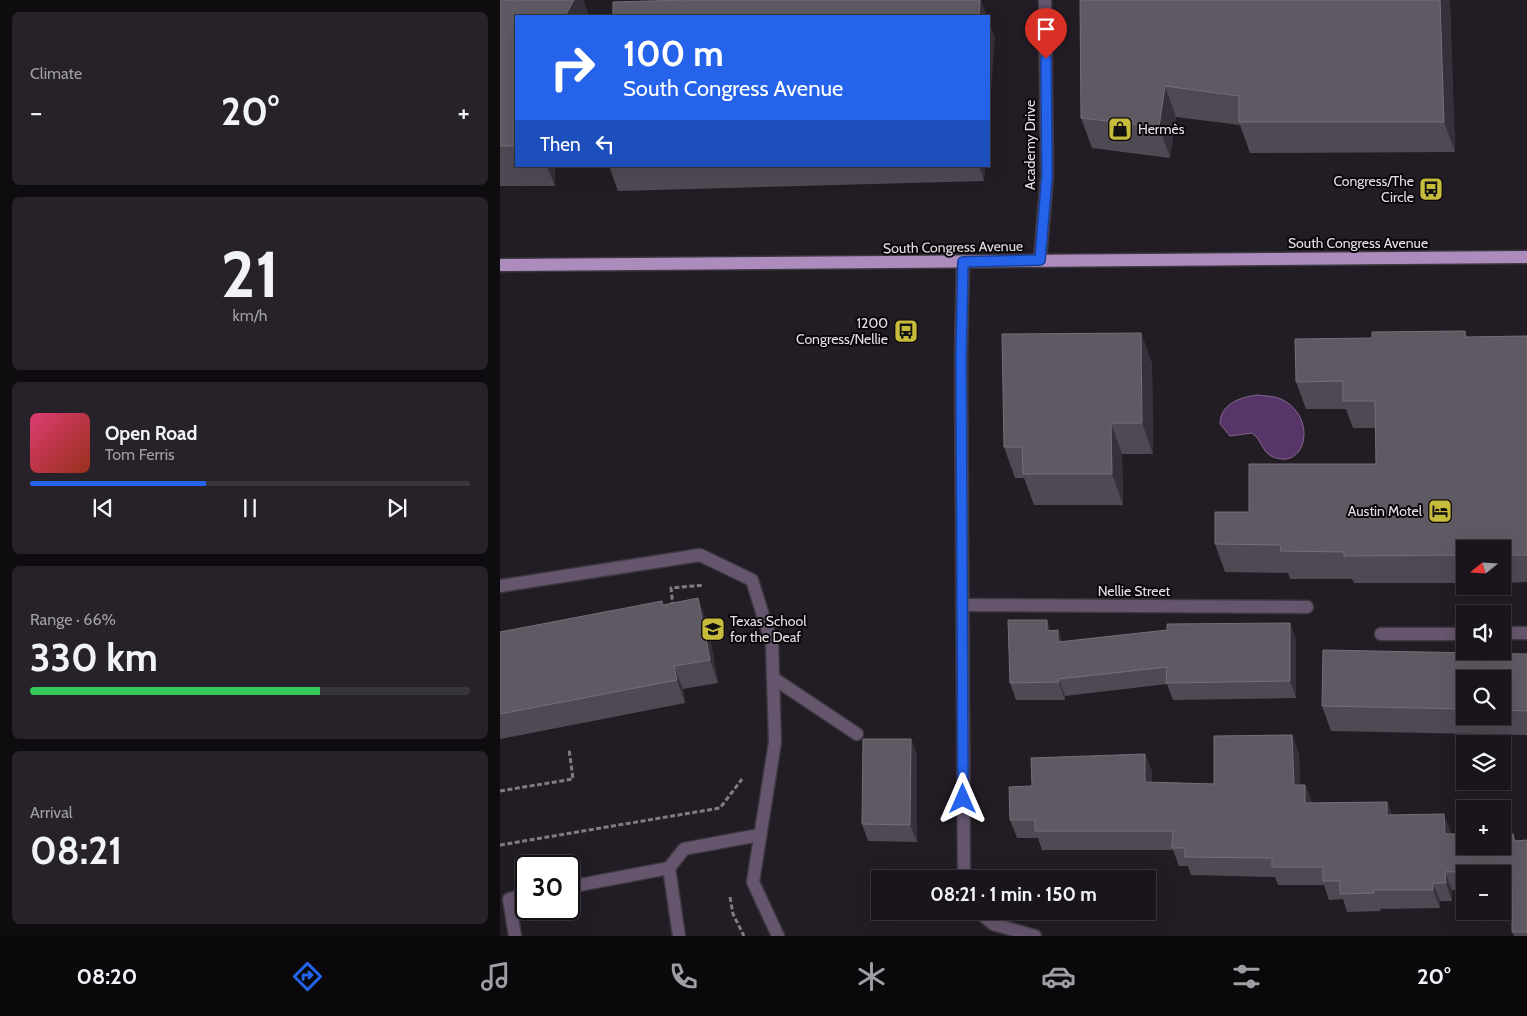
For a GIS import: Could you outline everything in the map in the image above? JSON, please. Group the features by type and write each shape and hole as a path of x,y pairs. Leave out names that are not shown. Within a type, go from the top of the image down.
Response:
{"main road":[{"name":"South Congress Avenue","path":"500,266 1527,257"}],"street":[{"name":"Academy Drive","path":"1040,260 1047,176 1045,0"},
{"path":"963,262 961,356 964,870"},
{"path":"500,586 700,554 752,580 772,644 776,742 759,835 753,882 778,936"},
{"name":"Nellie Street","path":"962,605 1307,607"},
{"path":"1511,633 1527,633"},
{"path":"1381,634 1456,634"},
{"path":"773,678 857,734"},
{"path":"580,885 669,868 684,849 759,835"},
{"path":"669,868 679,936"},
{"path":"515,898 509,899 515,936"},
{"path":"988,920 993,924 1035,936"}],"path":[{"path":"675,617 671,588 708,585"},
{"path":"500,791 573,779 569,749"},
{"path":"500,844 720,808 744,777"}],"shaded area":[{"path":"1258,395 1281,399 1293,407 1300,418 1304,429 1303,441 1300,450 1293,457 1283,459 1271,456 1252,433 1230,436 1220,424 1223,411 1232,403"}],"building":[{"path":"500,0 574,0 566,15 515,15 515,146 500,146"},
{"path":"684,0 980,0 979,15 613,15 613,2"},
{"path":"1080,0 1440,0 1444,122 1239,122 1239,96 1165,86 1159,127 1081,118"},
{"path":"1465,331 1465,337 1527,336 1527,555 1511,555 1511,540 1456,540 1456,555 1344,556 1344,552 1280,551 1281,545 1215,544 1215,512 1249,512 1249,464 1376,464 1375,401 1343,401 1343,381 1296,382 1295,339 1372,338 1372,332"},
{"path":"1141,333 1142,423 1111,423 1112,474 1023,474 1022,447 1004,447 1002,334"},
{"path":"698,598 710,660 674,666 677,680 500,714 500,632 662,601 663,605"},
{"path":"1008,620 1047,620 1047,631 1058,630 1058,642 1167,630 1167,624 1290,623 1290,681 1166,683 1167,667 1059,679 1059,682 1010,683"},
{"path":"1323,650 1456,653 1456,660 1511,660 1511,654 1527,654 1527,711 1511,710 1511,670 1456,670 1456,709 1322,706"},
{"path":"1292,735 1294,785 1305,785 1305,803 1387,802 1387,815 1444,814 1445,834 1456,834 1456,855 1511,855 1511,834 1513,834 1514,841 1527,840 1527,932 1512,932 1511,865 1456,865 1456,872 1445,872 1446,883 1433,883 1433,890 1374,890 1374,893 1340,894 1340,881 1323,881 1323,867 1272,867 1272,858 1185,857 1185,848 1172,848 1173,831 1035,831 1035,820 1010,820 1009,787 1032,786 1031,758 1145,754 1145,782 1214,784 1214,736"},
{"path":"863,739 911,739 910,825 862,824"}],"place":[{"name":"Hermès","path":"1120,129"},
{"name":"Congress/The Circle","path":"1431,189"},
{"name":"1200 Congress/Nellie","path":"906,331"},
{"name":"Austin Motel","path":"1440,511"},
{"name":"Texas School for the Deaf","path":"713,629"}],"route":[{"path":"963,799 961,356 963,262 1040,260 1047,176 1046,59"}]}
